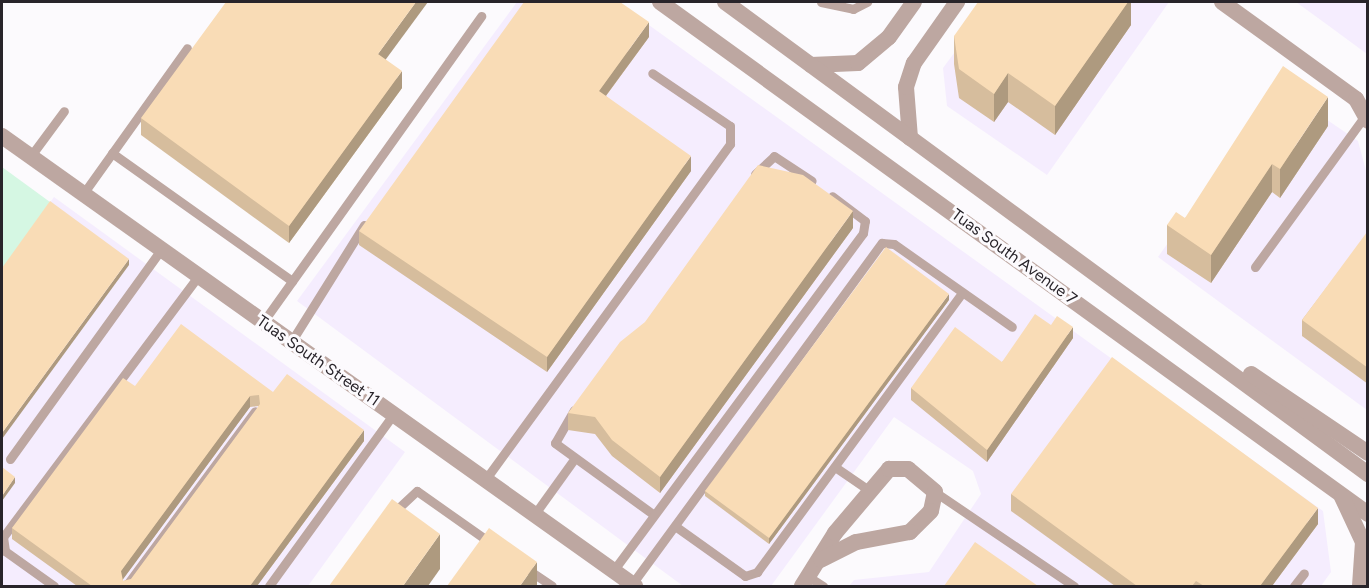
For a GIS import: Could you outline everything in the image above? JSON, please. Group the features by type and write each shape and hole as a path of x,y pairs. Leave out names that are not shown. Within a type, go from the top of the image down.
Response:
{"street":[{"name":"Tuas South Avenue 7","path":"660,2 1368,514"},
{"path":"725,2 1203,348 1368,474"},
{"path":"811,65 858,63 889,37 914,2"},
{"path":"910,138 906,87 914,63 957,2"},
{"path":"1222,2 1362,100 1366,119"},
{"name":"Tuas South Street 11","path":"2,136 633,585"},
{"path":"1203,348 1229,359 1368,453"},
{"path":"811,583 821,560 835,533 870,491 896,466 923,477 935,492 931,511 910,532 856,542 821,560"},
{"path":"1341,496 1363,542 1360,586"}],"lane":[{"path":"821,2 853,9 867,2"},
{"path":"263,322 481,16"},
{"path":"83,194 187,48"},
{"path":"485,480 730,144 730,126 652,73"},
{"path":"30,157 64,111"},
{"path":"1255,267 1366,119"},
{"path":"112,153 292,281"},
{"path":"613,571 864,228 863,218 778,157 766,159 745,188"},
{"path":"291,342 369,219"},
{"path":"633,585 882,243 894,244 1012,327"},
{"path":"10,459 161,250"},
{"path":"54,586 5,551 3,537 198,276"},
{"path":"675,526 745,576 753,576 962,293"},
{"path":"584,396 554,438 575,458 654,515"},
{"path":"126,586 255,411"},
{"path":"269,586 393,415"},
{"path":"534,515 575,458"},
{"path":"835,467 870,491"},
{"path":"386,523 406,496 417,491 506,554"},
{"path":"935,492 1074,586"},
{"path":"515,560 552,586"},
{"path":"1294,586 1304,573"}],"shaded area":[{"path":"517,2 617,2 1323,511 1331,572 1321,586 849,586 854,580 929,572 981,494 973,471 894,417 771,586 683,586 297,301"},
{"path":"992,2 1169,2 1047,175 947,106 943,68"},
{"path":"1296,2 1367,2 1367,54 1329,26"},
{"path":"1279,87 1358,141 1368,178 1367,410 1158,257"},
{"path":"54,197 405,452 308,586 2,586 2,268"}],"green space":[{"path":"2,167 50,202 2,270"}],"building":[{"path":"226,2 416,2 378,54 402,71 289,226 141,118"},
{"path":"524,2 620,2 649,22 599,91 691,156 547,357 359,231"},
{"path":"978,2 1128,2 1055,106 1008,73 994,94 959,69 954,36"},
{"path":"1283,66 1328,97 1280,169 1272,164 1211,255 1167,225 1176,212 1185,218"},
{"path":"758,165 803,175 853,211 660,477 612,440 595,417 568,413 620,342 645,322"},
{"path":"50,201 129,259 2,433 2,268"},
{"path":"1368,233 1368,368 1302,320"},
{"path":"886,247 949,294 769,538 705,491"},
{"path":"1035,314 1051,325 1057,316 1073,327 987,450 911,388 955,327 1002,362"},
{"path":"181,324 273,392 287,374 364,430 250,586 92,586 12,528 123,378 135,386","holes":["259,395 260,404 131,579 123,581 121,571 250,396"]},
{"path":"1112,357 1318,508 1260,586 1204,586 1196,581 1192,586 1137,586 1011,494"},
{"path":"2,467 15,477 2,496"},
{"path":"392,499 440,534 403,586 329,586"},
{"path":"489,528 537,562 520,586 447,586"},
{"path":"975,542 1038,586 944,586"}]}
